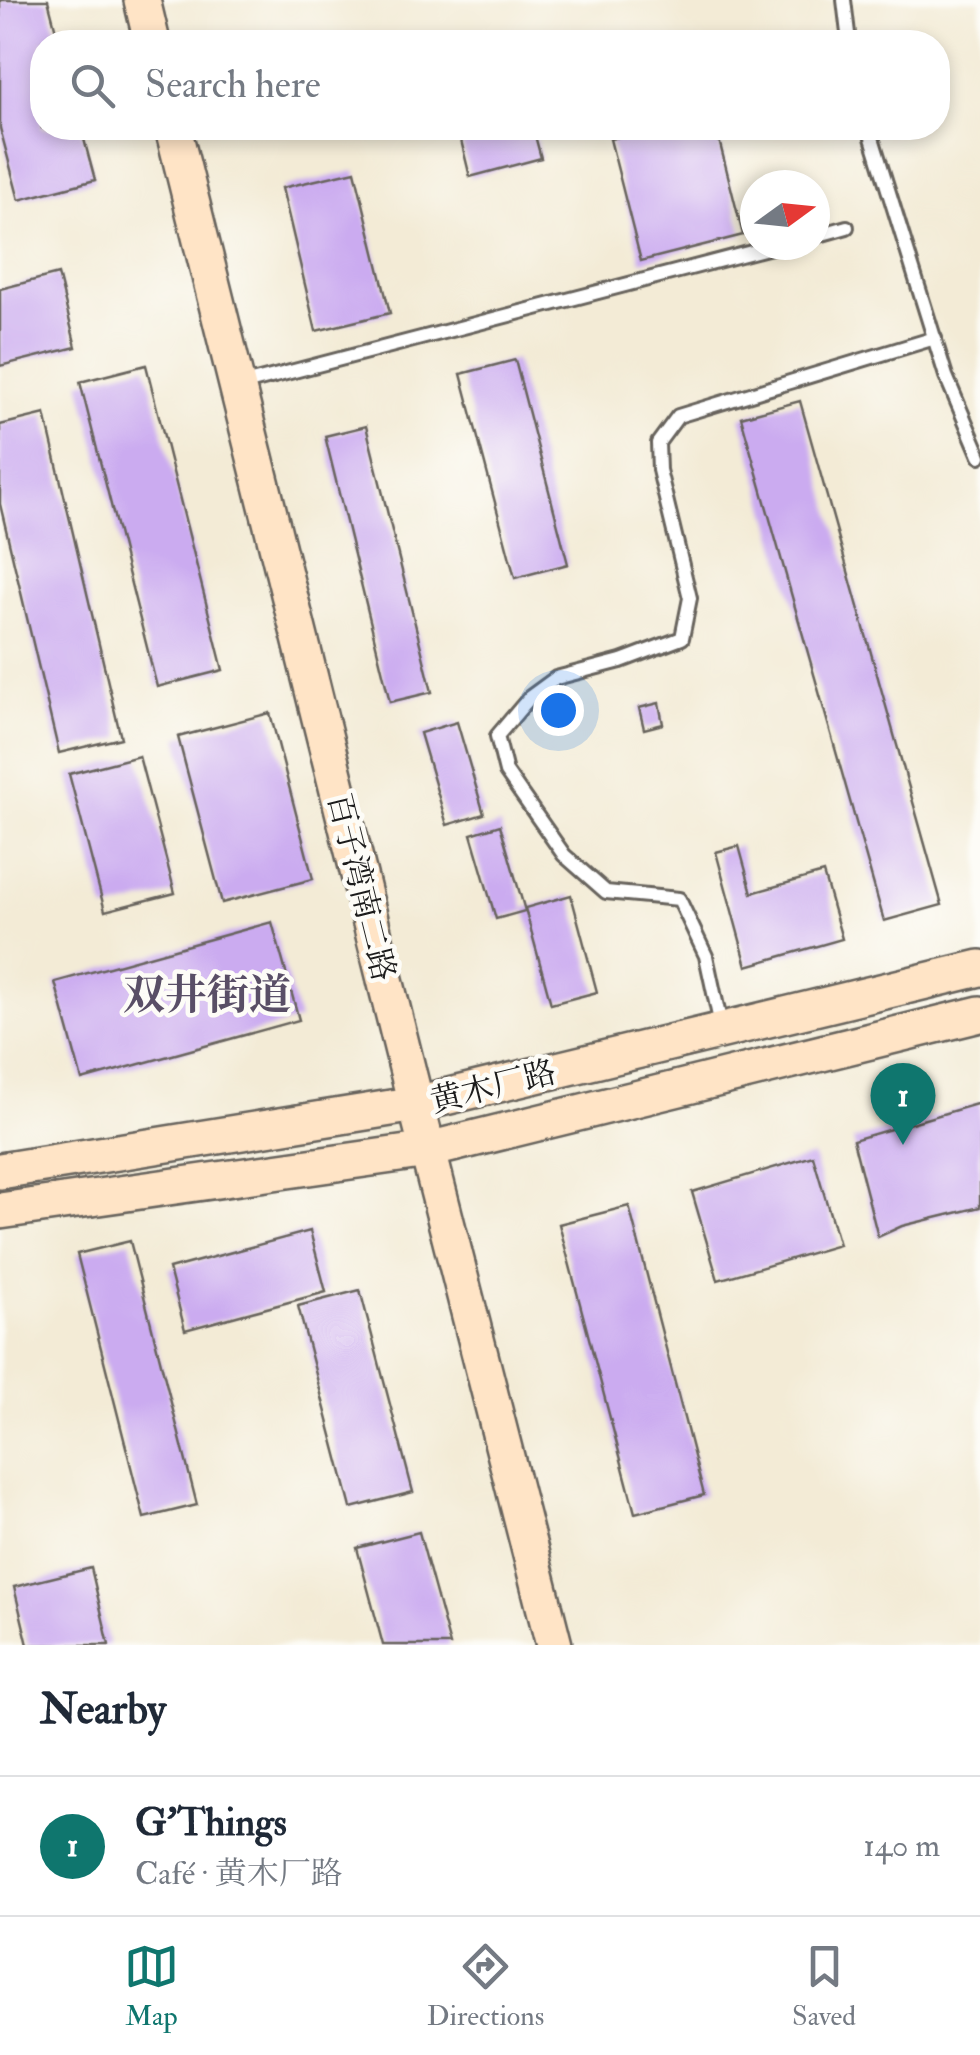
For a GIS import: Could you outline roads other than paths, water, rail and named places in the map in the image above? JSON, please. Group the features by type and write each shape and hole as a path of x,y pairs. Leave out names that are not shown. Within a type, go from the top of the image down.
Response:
{"main road":[{"path":"142,0 149,30"},
{"name":"百子湾南二路","path":"177,140 554,1645"},
{"name":"黄木厂路","path":"0,1171 416,1104 980,968"},
{"name":"黄木厂路","path":"0,1212 428,1150 980,1014"}],"lane":[{"path":"844,0 847,30"},
{"path":"872,140 946,376 980,456"},
{"path":"830,232 847,228"},
{"path":"238,386 740,255"},
{"path":"722,1030 706,956 680,899 606,892 564,855 506,772 497,736 530,697 556,678 682,638 690,598 658,457 658,444 678,416 935,338"}],"place":[{"name":"G'Things","path":"903,1145"}],"district":[{"name":"双井街道","path":"207,994"}]}
